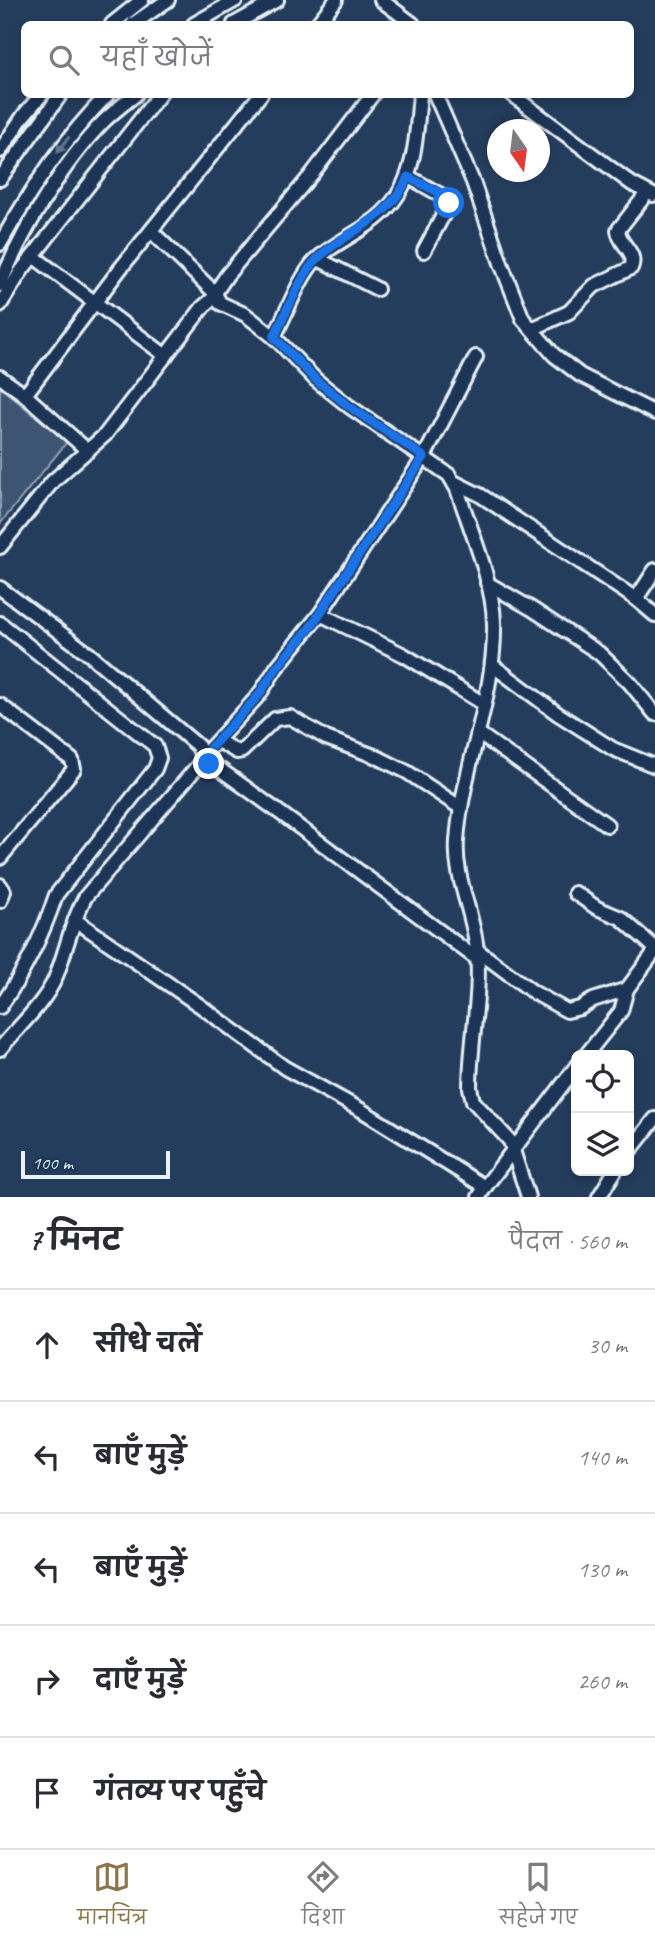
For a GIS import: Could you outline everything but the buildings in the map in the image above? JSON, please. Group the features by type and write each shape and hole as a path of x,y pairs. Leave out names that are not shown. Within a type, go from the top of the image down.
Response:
{"street":[{"path":"116,21 142,0"},
{"path":"137,21 168,0"},
{"path":"199,21 236,0"},
{"path":"239,21 277,0"},
{"path":"319,21 336,0"},
{"path":"381,0 409,21"},
{"path":"0,151 39,98"},
{"path":"0,179 58,98"},
{"path":"0,243 43,172 72,132 104,98"},
{"path":"0,285 5,258 57,180 101,124 131,98"},
{"path":"0,304 22,270 157,98"},
{"path":"25,395 258,98"},
{"path":"0,547 53,481 105,435 227,275 312,174 370,98"},
{"path":"274,337 312,265 333,245 370,223 397,197 408,177 413,156 420,98"},
{"path":"437,98 473,182 519,311 531,329 554,355 580,375 655,413"},
{"path":"517,98 651,195 618,230 620,239 634,260 631,268 594,286 569,312 531,329"},
{"path":"408,177 449,199 424,251"},
{"path":"151,231 215,294 224,307 246,315 274,337 316,380 333,393 424,457 454,482 480,495 636,599 655,615"},
{"path":"33,256 166,356"},
{"path":"5,258 22,270"},
{"path":"318,259 377,289"},
{"path":"0,1049 40,1002 54,980 86,896 259,695 277,667 320,614 424,457 476,357"},
{"path":"0,377 25,395 88,451"},
{"path":"454,482 487,583 494,618 492,665 461,808 456,848 477,955 471,1095 473,1101 506,1134 514,1149 528,1197"},
{"path":"636,599 655,570"},
{"path":"487,583 599,653 630,683 655,714"},
{"path":"0,588 99,663 198,746 203,758 477,955 533,992 567,1010 580,1008 593,1000 627,989"},
{"path":"320,614 404,655 484,704"},
{"path":"0,623 155,746 159,758 155,769 56,895 31,955 0,1007"},
{"path":"492,665 558,714 604,743 655,766"},
{"path":"0,705 75,764 74,769 0,858"},
{"path":"218,741 237,752 242,751 275,719 290,717 327,738 407,772 461,808"},
{"path":"478,733 607,825"},
{"path":"0,885 4,891 0,901"},
{"path":"575,893 597,908 621,918 655,949 627,989 621,1011 590,1050"},
{"path":"75,920 285,1068 361,1111 482,1192 571,1074"},
{"path":"634,1146 655,1119"},
{"path":"599,1197 612,1176"}],"shaded area":[{"path":"0,387 67,442 0,524"}],"route":[{"path":"209,764 203,760 203,756 265,688 277,667 310,628 424,457 350,407 316,380 274,337 315,261 333,245 370,223 397,197 408,177 446,196 449,203"}]}
